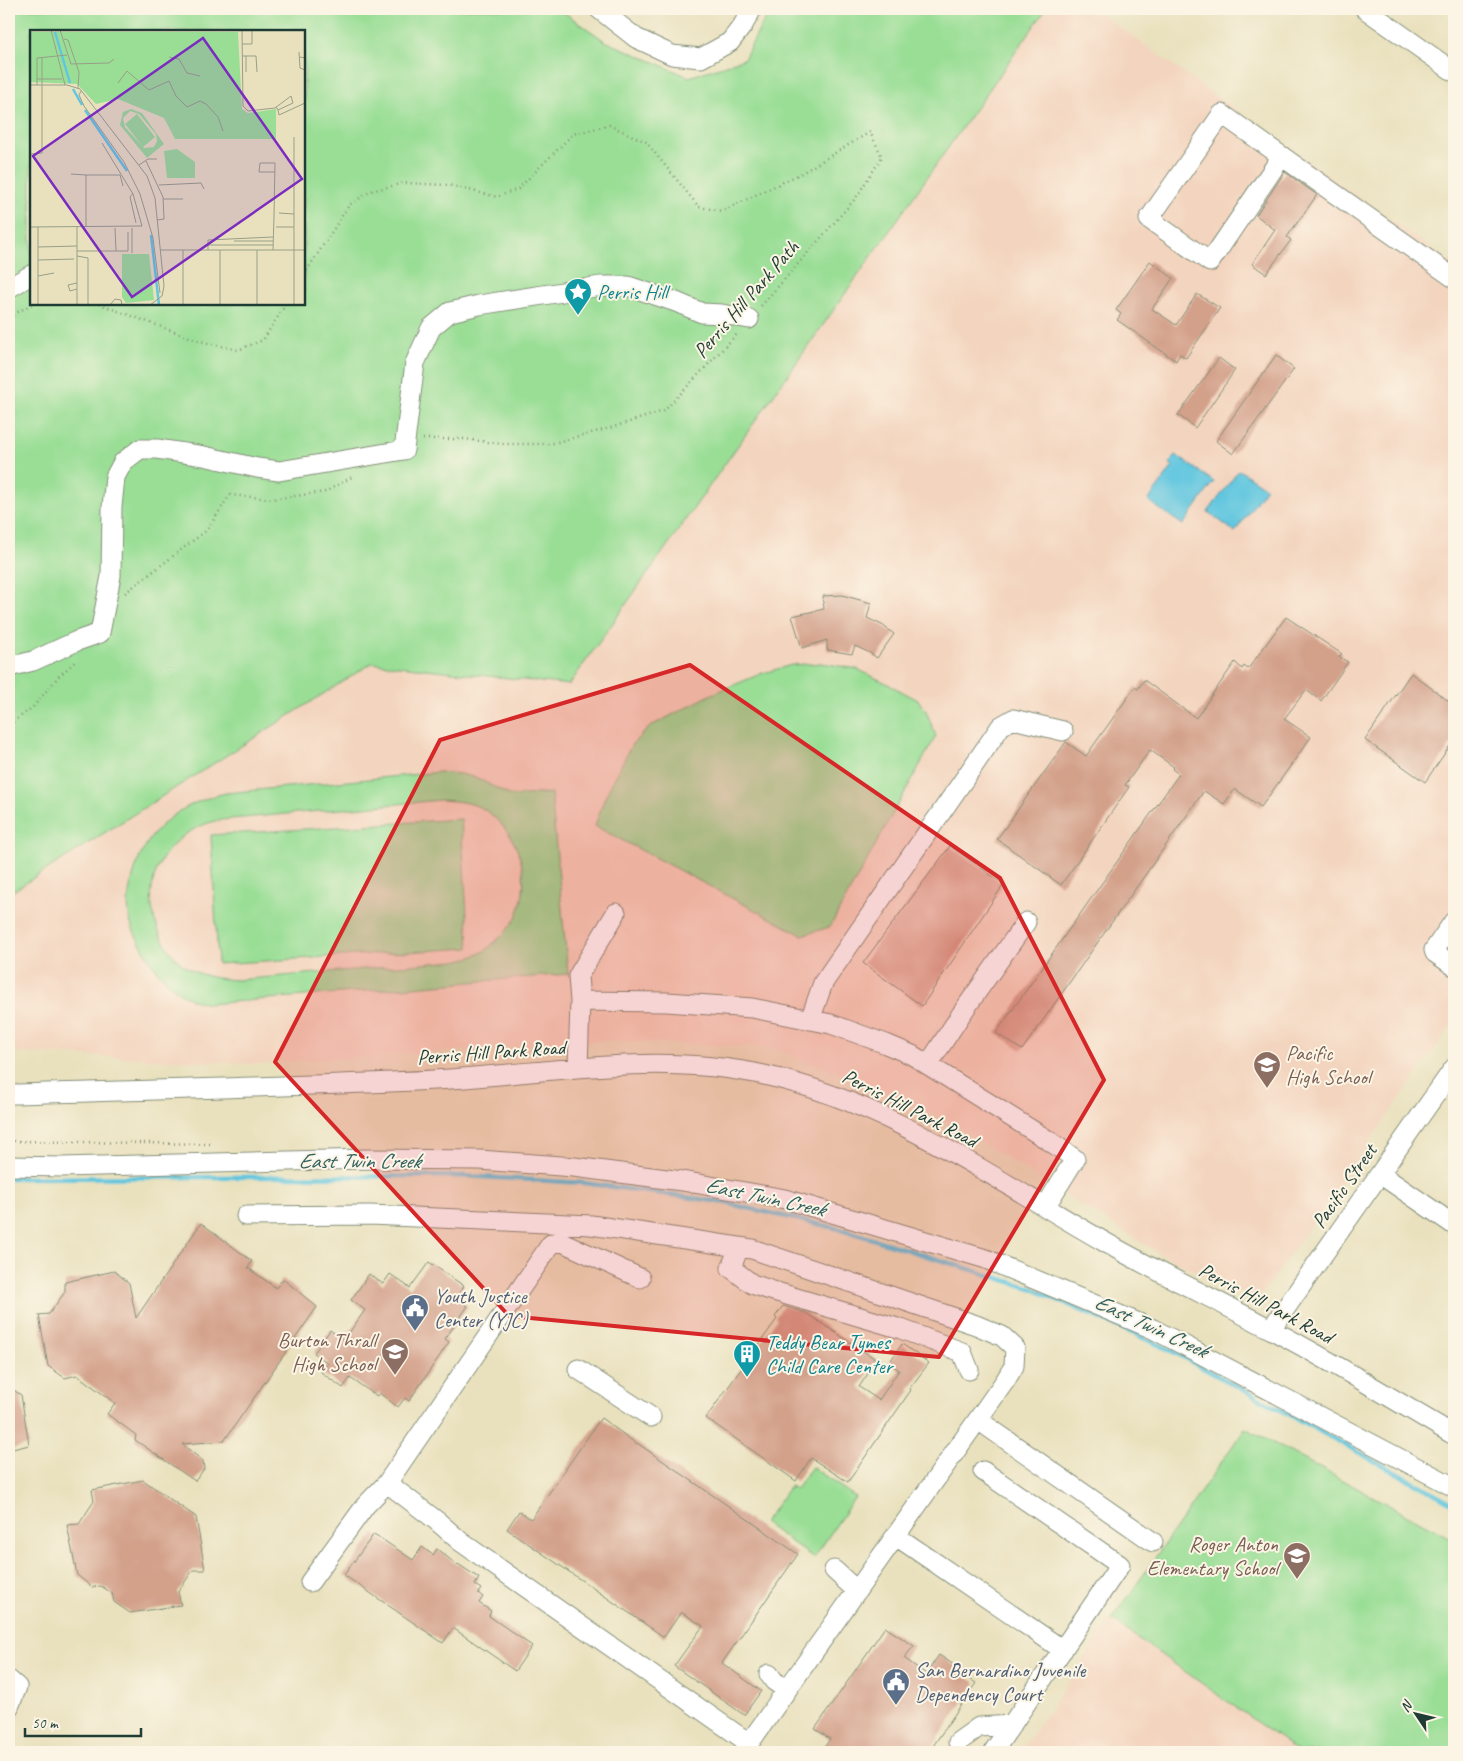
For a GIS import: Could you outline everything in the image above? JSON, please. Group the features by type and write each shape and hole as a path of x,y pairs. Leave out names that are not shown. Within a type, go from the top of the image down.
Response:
{"street":[{"path":"599,9 636,38 672,55 701,58 730,42 744,24 752,9"},
{"path":"1365,9 1454,72"},
{"path":"1282,156 1210,262 1149,219 1222,114 1282,156 1454,278"},
{"path":"9,288 30,276"},
{"path":"9,666 33,661 100,633 111,576 112,507 115,477 123,462 140,449 157,449 195,454 279,471 404,450 415,363 431,328 450,312 480,305 601,286 628,286 676,302 702,314 722,314 749,319"},
{"path":"810,1020 823,983 1001,726 1013,719 1063,731"},
{"path":"578,1068 580,1001 578,976 616,913"},
{"path":"1454,920 1434,950 1435,953 1454,966"},
{"path":"928,1065 1026,922"},
{"path":"580,1001 668,1002 752,1008 831,1024 886,1044 928,1065 1075,1159 1045,1207"},
{"name":"Perris Hill Park Road","path":"9,1094 426,1080 647,1063 691,1064 762,1074 822,1090 881,1114 960,1157 1106,1243 1271,1329 1454,1436"},
{"name":"Pacific Street","path":"1271,1329 1454,1068"},
{"path":"9,1166 62,1167 367,1159 480,1160 574,1167 682,1181 785,1199 986,1259 1153,1329 1454,1487"},
{"path":"1380,1174 1454,1225"},
{"path":"246,1216 370,1215 591,1225 752,1249 1002,1336 1015,1348 1014,1366 978,1420 746,1748 461,1542 437,1520 387,1483"},
{"path":"310,1582 365,1506 387,1483 551,1244 560,1241 640,1278"},
{"path":"739,1247 731,1268 752,1284 901,1329 962,1352 969,1370"},
{"path":"899,1299 901,1329"},
{"path":"578,1369 651,1417"},
{"path":"978,1420 1153,1542"},
{"path":"983,1471 1120,1565 993,1752"},
{"path":"896,1536 1063,1650"},
{"path":"834,1570 857,1591"},
{"path":"769,1674 774,1681 787,1690"},
{"path":"9,1707 13,1684"},
{"path":"958,1742 979,1727 1012,1725"}],"path":[{"name":"Perris Hill Park Path","path":"305,274 349,205 371,191 404,183 449,185 497,197 518,188 573,134 609,125 646,142 699,207 722,210 800,174 870,132 882,157 854,199 735,336 664,411 550,444 502,444 465,439 423,439 404,450"},
{"path":"9,317 30,305"},
{"path":"102,305 200,341 238,350 263,340 285,305"},
{"path":"119,596 207,530 230,495 272,499 325,492 359,474"},
{"path":"9,726 33,707 59,676 78,660"}],"highlighted area":[{"path":"690,665 1000,878 1104,1080 939,1357 509,1316 275,1062 440,740"}],"shaded area":[{"name":"Pacific High School","path":"1046,9 1094,9 1454,265 1454,1022 1259,1296 1247,1296 1158,1253 954,1125 860,1081 770,1047 604,1041 253,1064 9,1052 9,896 12,891 372,663 569,685"},
{"name":"Roger Anton Elementary School","path":"1245,1428 1454,1540 1454,1752 1020,1752"}],"green space":[{"path":"9,9 559,9 605,41 689,77 744,59 770,9 1046,9 569,685 372,663 13,891 9,896"},
{"path":"822,663 857,669 918,700 926,711 936,736 830,927 802,935 595,826 605,797 632,744 651,726 712,694 763,673 792,665"},
{"path":"440,772 477,778 511,796 551,793 568,974 208,1004 190,999 164,979 149,959 133,929 130,919 129,891 139,860 146,845 156,832 180,811 209,798 226,793","holes":["441,800 464,802 485,810 507,831 520,857 524,886 522,901 516,918 508,929 485,951 456,961 237,980 208,976 188,968 174,956 161,937 152,908 152,890 155,874 163,858 173,845 186,834 202,825 220,820"]},
{"path":"461,819 469,948 218,964 211,835"},
{"name":"Roger Anton Elementary School","path":"1245,1428 1454,1540 1454,1752 1299,1752 1112,1620"},
{"path":"812,1467 855,1497 814,1558 764,1523 790,1486 796,1489"}],"water":[{"path":"1176,455 1214,482 1183,525 1148,501 1173,466 1169,464"},
{"path":"1239,470 1266,488 1235,532 1208,512"}],"building":[{"path":"1285,172 1317,195 1287,237 1291,240 1266,274 1252,264 1275,230 1256,215"},
{"path":"1150,261 1173,278 1152,309 1176,325 1197,294 1220,308 1186,358 1180,354 1176,361 1117,320 1121,314 1116,310"},
{"path":"1276,355 1294,369 1233,454 1216,441"},
{"path":"1219,358 1235,370 1195,428 1178,415"},
{"path":"842,595 871,603 867,618 882,625 894,634 877,658 855,646 852,654 827,650 827,640 802,648 792,616 824,609 823,596"},
{"path":"1286,617 1342,654 1339,657 1348,662 1321,701 1306,690 1284,719 1311,737 1261,807 1235,789 1224,804 1204,791 1022,1050 996,1033 1179,774 1172,769 1174,767 1150,750 1125,785 1129,787 1061,885 997,839 1066,742 1086,756 1135,687 1138,689 1144,680 1196,718 1235,662 1242,669 1244,666 1248,669"},
{"path":"1411,673 1454,705 1454,740 1425,782 1365,740"},
{"path":"950,846 1004,884 922,1006 863,963"},
{"path":"201,1223 252,1261 248,1268 276,1288 283,1279 317,1307 224,1441 182,1444 203,1461 204,1469 195,1481 135,1440 136,1435 107,1414 115,1403 77,1375 65,1378 48,1366 39,1315 49,1314 65,1292 65,1282 114,1271 129,1283 136,1318"},
{"name":"Youth Justice Center (YJC)","path":"429,1262 464,1286 456,1298 468,1306 445,1339 449,1342 409,1401 405,1398 398,1407 379,1393 377,1396 350,1378 343,1388 321,1372 328,1363 314,1353 330,1330 344,1340 365,1310 351,1300 369,1274 383,1284 390,1274 410,1288"},
{"path":"783,1306 806,1313 877,1360 859,1387 879,1400 899,1370 889,1363 902,1344 929,1363 909,1389 911,1390 848,1482 811,1458 796,1481 706,1418 777,1319 775,1317"},
{"path":"9,1387 21,1395 29,1445 9,1450"},
{"path":"601,1418 798,1554 722,1663 761,1691 744,1715 674,1666 703,1626 681,1612 664,1637 507,1529 519,1511 531,1519"},
{"path":"143,1480 196,1517 205,1570 193,1570 178,1592 181,1605 130,1613 114,1602 112,1593 101,1586 92,1587 77,1575 67,1525 79,1524 94,1501 92,1490"},
{"path":"374,1534 413,1560 422,1547 433,1555 437,1549 457,1565 479,1578 475,1585 481,1589 478,1593 483,1597 479,1603 491,1611 489,1616 532,1646 515,1671 453,1628 443,1643 344,1575"},
{"name":"San Bernardino Juvenile Dependency Court","path":"885,1627 914,1646 904,1658 926,1674 939,1655 960,1669 958,1672 976,1683 929,1752 821,1752 830,1739 815,1729"}],"waterway":[{"name":"East Twin Creek","path":"9,1178 463,1176 584,1183 721,1202 844,1230 1033,1289 1168,1349 1454,1504"}],"place":[{"name":"Perris Hill","path":"578,316"},
{"name":"Pacific High School","path":"1267,1089"},
{"name":"Youth Justice Center (YJC)","path":"415,1332"},
{"name":"Burton Thrall High School","path":"395,1376"},
{"name":"Teddy Bear Tymes Child Care Center","path":"747,1378"},
{"name":"Roger Anton Elementary School","path":"1297,1580"},
{"name":"San Bernardino Juvenile Dependency Court","path":"896,1706"}]}
